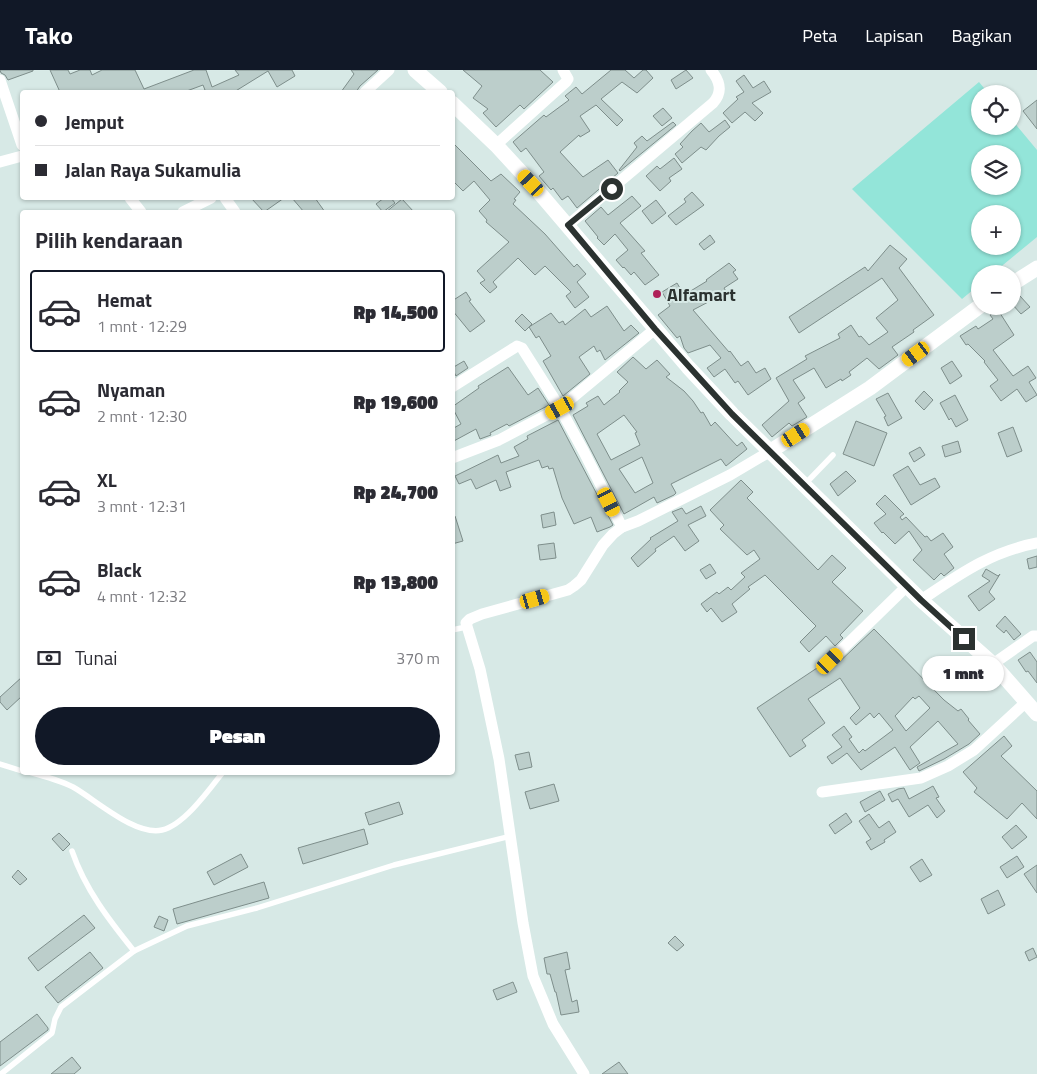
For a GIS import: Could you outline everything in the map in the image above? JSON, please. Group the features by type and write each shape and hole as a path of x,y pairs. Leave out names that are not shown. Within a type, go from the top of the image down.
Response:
{"main road":[{"path":"415,70 438,90"},
{"path":"455,106 496,145 568,225 688,367 769,452 921,600 993,664 1037,714"},
{"path":"1021,278 1037,268"},
{"path":"769,452 870,388 971,313"}],"street":[{"path":"367,90 389,70"},
{"path":"496,145 566,82 568,79 563,70"},
{"path":"568,225 713,103 719,93 719,86 718,80 711,70"},
{"path":"0,80 20,139"},
{"path":"0,162 20,157"},
{"path":"132,200 139,210"},
{"path":"187,210 207,200"},
{"path":"455,457 499,440 560,408 655,329"},
{"path":"455,385 514,348 520,346 524,349 560,408 622,527"},
{"path":"584,1074 553,1024 533,976 523,922 499,759 476,652 466,623 470,619 482,614 568,590 580,580 608,539 622,527 730,475 769,452"},
{"path":"921,600 966,570 990,557 1037,542"},
{"path":"830,661 907,586"},
{"path":"993,664 1033,636 1037,636"},
{"path":"822,792 922,778 974,750 1026,703"}],"lane":[{"path":"804,486 834,455"},
{"path":"455,629 466,627"},
{"path":"0,764 20,770"},
{"path":"38,775 66,784 125,820 140,828 151,831 162,830 174,825 206,794 221,775"},
{"path":"1,1074 52,1033 55,1019 61,1006 134,951 187,926 257,908 394,865 511,836"},
{"path":"72,851 93,896 106,917 134,951"}],"green space":[{"path":"971,89 971,135 1021,135 1021,131 1037,150 1037,237 1021,250 1021,205 971,205 971,255 1015,255 1003,265 971,265 971,292 962,299 852,189"}],"building":[{"path":"0,70 33,70 33,71 8,80"},
{"path":"50,70 68,70 70,74 80,70 90,70 92,75 102,70 135,70 144,89 194,70 206,70 212,87 239,75 235,70 292,70 295,76 277,87 268,71 237,90 205,90 203,85 189,90 59,90"},
{"path":"351,70 378,70 357,90 342,90 354,74"},
{"path":"463,70 540,70 553,82 524,109 520,105 496,127 483,113 488,109 473,98 482,86"},
{"path":"611,70 625,70 634,78 643,70 646,70 653,78 637,93 622,82 601,99 623,120 617,126 596,105 580,116 590,131 580,137 579,135 560,152 583,177 608,160 618,173 577,208 568,196 562,200 553,188 551,190 539,176 544,172 526,148 521,152 513,142 544,115 546,117 569,100 565,96 576,87 582,94"},
{"path":"686,70 693,78 676,89 671,80"},
{"path":"744,75 753,88 764,81 771,92 752,103 763,113 755,121 745,112 732,123 723,113 738,99 736,97 744,92 736,81"},
{"path":"1037,100 1037,129 1023,111"},
{"path":"663,108 672,118 662,126 653,116"},
{"path":"725,120 730,127 706,150 701,147 682,163 675,154 683,147 680,144 692,131 701,123 709,132"},
{"path":"673,122 676,125 619,170 637,147 634,143 642,136 647,141"},
{"path":"455,145 491,181 501,174 520,192 514,199 516,200 513,204 545,234 574,267 577,264 586,274 577,282 589,297 575,308 566,296 571,292 545,266 535,275 518,258 493,282 497,287 490,293 480,283 485,280 477,271 509,242 486,222 487,220 479,211 490,200 474,181 463,191 455,183"},
{"path":"674,158 682,169 669,178 671,181 660,191 646,176 657,166 660,169"},
{"path":"692,192 704,205 676,225 668,216 686,202 684,199"},
{"path":"632,196 641,206 620,223 645,251 641,253 659,275 645,285 634,272 631,275 616,260 628,250 615,234 604,245 585,221 601,207 608,215"},
{"path":"253,200 281,200 267,210 262,210"},
{"path":"294,200 316,200 324,210 302,210"},
{"path":"381,200 393,200 395,203 386,210 381,210 376,204"},
{"path":"403,200 412,210 388,210"},
{"path":"656,200 666,213 652,224 642,211"},
{"path":"710,235 715,242 704,250 699,244"},
{"path":"890,245 907,259 899,268 934,315 892,347 898,355 879,369 867,358 849,372 851,375 826,388 814,368 793,380 805,398 798,403 807,417 792,426 789,423 772,437 762,425 789,401 776,378 807,359 805,356 840,338 838,334 851,325 859,337 861,336 869,345 888,332 876,318 898,300 882,278 799,333 789,317 865,267 868,271"},
{"path":"729,263 736,270 733,272 738,279 724,288 727,293 715,301 714,299 693,310 741,366 748,361 756,373 765,368 771,379 748,395 738,381 735,383 725,369 714,377 707,368 721,358 710,345 688,353 680,336 677,338 658,315 670,306 662,292 677,283 684,295 707,281"},
{"path":"466,292 471,300 469,301 485,321 470,332 455,314 455,299"},
{"path":"1021,297 1030,307 1021,314"},
{"path":"607,306 624,331 631,325 639,333 605,360 600,350 597,352 594,346 579,357 590,374 563,396 543,361 551,356 539,336 536,338 529,327 551,313 559,323 563,321 565,325 585,309 591,317"},
{"path":"522,314 532,324 525,331 515,321"},
{"path":"990,315 1001,315 1014,335 993,350 1013,376 1028,366 1036,378 1029,382 1037,395 1026,402 1017,389 1001,401 990,386 998,380 985,361 968,344 966,345 960,336 976,326 978,329 993,319"},
{"path":"633,357 646,369 657,360 670,374 666,377 684,391 701,413 703,412 711,426 715,422 737,446 742,442 747,449 726,466 721,459 671,484 676,493 674,495 657,503 654,497 624,514 573,415 588,406 586,403 598,396 604,405 620,392 628,382 617,372","holes":["624,415 637,432 635,433 640,445 611,460 597,434","642,457 653,483 635,493 619,469"]},
{"path":"464,361 468,368 456,376 455,366"},
{"path":"952,361 962,376 950,384 941,368"},
{"path":"508,367 528,395 538,388 549,405 509,426 507,424 490,433 491,435 480,439 476,429 455,440 455,427 461,424 455,413 455,405 479,388 478,386"},
{"path":"924,391 933,400 924,410 915,401"},
{"path":"888,393 902,418 888,426 884,417 886,416 876,399"},
{"path":"955,395 968,420 956,427 951,418 949,420 940,403"},
{"path":"558,420 613,525 610,527 597,532 591,517 574,524 562,498 553,468 549,469 548,466 542,468 539,460 506,472 511,487 500,491 496,480 476,489 471,479 459,484 455,476 498,455 501,463 519,456 514,447 528,439 527,436"},
{"path":"856,421 887,433 874,466 843,454"},
{"path":"1013,427 1022,451 1007,457 998,433"},
{"path":"958,441 961,452 945,457 942,446"},
{"path":"920,447 925,455 914,462 909,453"},
{"path":"908,466 920,485 935,478 940,487 911,505 893,475"},
{"path":"846,471 856,481 838,496 830,484"},
{"path":"741,480 753,492 747,498 818,570 832,555 846,568 832,582 863,611 840,635 843,638 835,646 826,636 809,652 800,642 816,626 765,575 748,587 750,589 732,604 737,612 722,622 711,608 707,612 701,604 717,592 719,594 728,587 731,590 745,577 741,573 760,559 754,550 747,555 720,529 724,525 710,510"},
{"path":"885,495 904,514 900,517 902,520 906,517 931,541 943,533 953,547 944,554 954,568 944,576 941,573 934,580 913,560 922,550 909,531 895,544 882,533 874,523 886,514 876,504"},
{"path":"701,506 706,516 688,525 699,541 685,551 674,536 655,549 656,551 638,567 631,558 650,538 678,521 672,512 682,508 686,514"},
{"path":"554,512 556,525 543,528 541,515"},
{"path":"455,516 463,541 455,543"},
{"path":"554,543 556,558 540,560 538,545"},
{"path":"1037,556 1037,567 1029,569 1027,559"},
{"path":"710,564 716,573 706,579 700,570"},
{"path":"986,569 998,576 1000,574 989,592 995,599 979,611 968,596 990,581 982,576"},
{"path":"1005,616 1021,634 1014,640 1006,630 1004,633 996,626"},
{"path":"874,629 944,700 958,711 961,709 980,734 969,744 919,771 917,767 958,744 938,721 910,747 920,763 910,770 895,747 861,770 847,753 832,764 827,757 842,747 832,735 844,726 852,737 849,739 859,753 863,749 865,751 893,730 879,713 874,718 870,713 856,725 850,718 860,708 840,678 808,699 825,723 802,740 806,746 790,757 757,708 820,666 825,674 830,668 835,666","holes":["919,696 930,708 906,731 895,716 913,697 915,699"]},
{"path":"1030,652 1037,662 1037,683 1018,660"},
{"path":"20,679 20,698 7,710 0,702 0,697"},
{"path":"1004,736 1012,746 1001,756 1037,791 1037,819 1022,803 1007,819 974,792 977,788 963,772"},
{"path":"529,752 532,767 519,770 515,755"},
{"path":"554,784 559,801 530,809 525,792"},
{"path":"933,786 939,797 936,798 945,811 937,818 928,805 909,817 898,799 892,802 888,794 904,788 909,799"},
{"path":"880,791 885,800 865,812 860,802"},
{"path":"399,802 403,814 369,825 365,813"},
{"path":"846,813 852,822 835,834 829,825"},
{"path":"869,814 879,828 889,821 896,832 884,840 885,842 871,850 866,842 871,839 859,821"},
{"path":"1016,825 1027,837 1012,849 1002,837"},
{"path":"364,829 368,844 303,864 298,848"},
{"path":"59,833 70,844 63,851 52,839"},
{"path":"241,854 248,867 214,885 207,872"},
{"path":"1017,856 1024,867 1007,878 1000,867"},
{"path":"922,859 932,875 920,882 910,867"},
{"path":"1037,865 1037,893 1024,874"},
{"path":"18,870 27,879 20,885 12,877"},
{"path":"264,882 269,898 177,924 173,909"},
{"path":"998,890 1005,905 988,914 981,899"},
{"path":"84,915 95,928 38,971 28,958"},
{"path":"159,916 168,920 164,931 154,927"},
{"path":"675,936 684,945 677,951 668,943"},
{"path":"1033,948 1037,957 1029,961 1025,952"},
{"path":"90,952 103,968 58,1003 45,987"},
{"path":"567,952 570,969 565,970 572,1002 577,1000 579,1012 561,1015 556,992 550,974 547,974 544,958"},
{"path":"513,982 517,992 497,1000 493,990"},
{"path":"37,1014 48,1030 0,1066 0,1042"},
{"path":"72,1057 81,1068 74,1074 51,1074"},
{"path":"619,1062 628,1074 602,1074"}],"place":[{"name":"Alfamart","path":"657,294"}],"route":[{"path":"612,189 568,225 655,329 732,414 921,600 964,639"}]}
